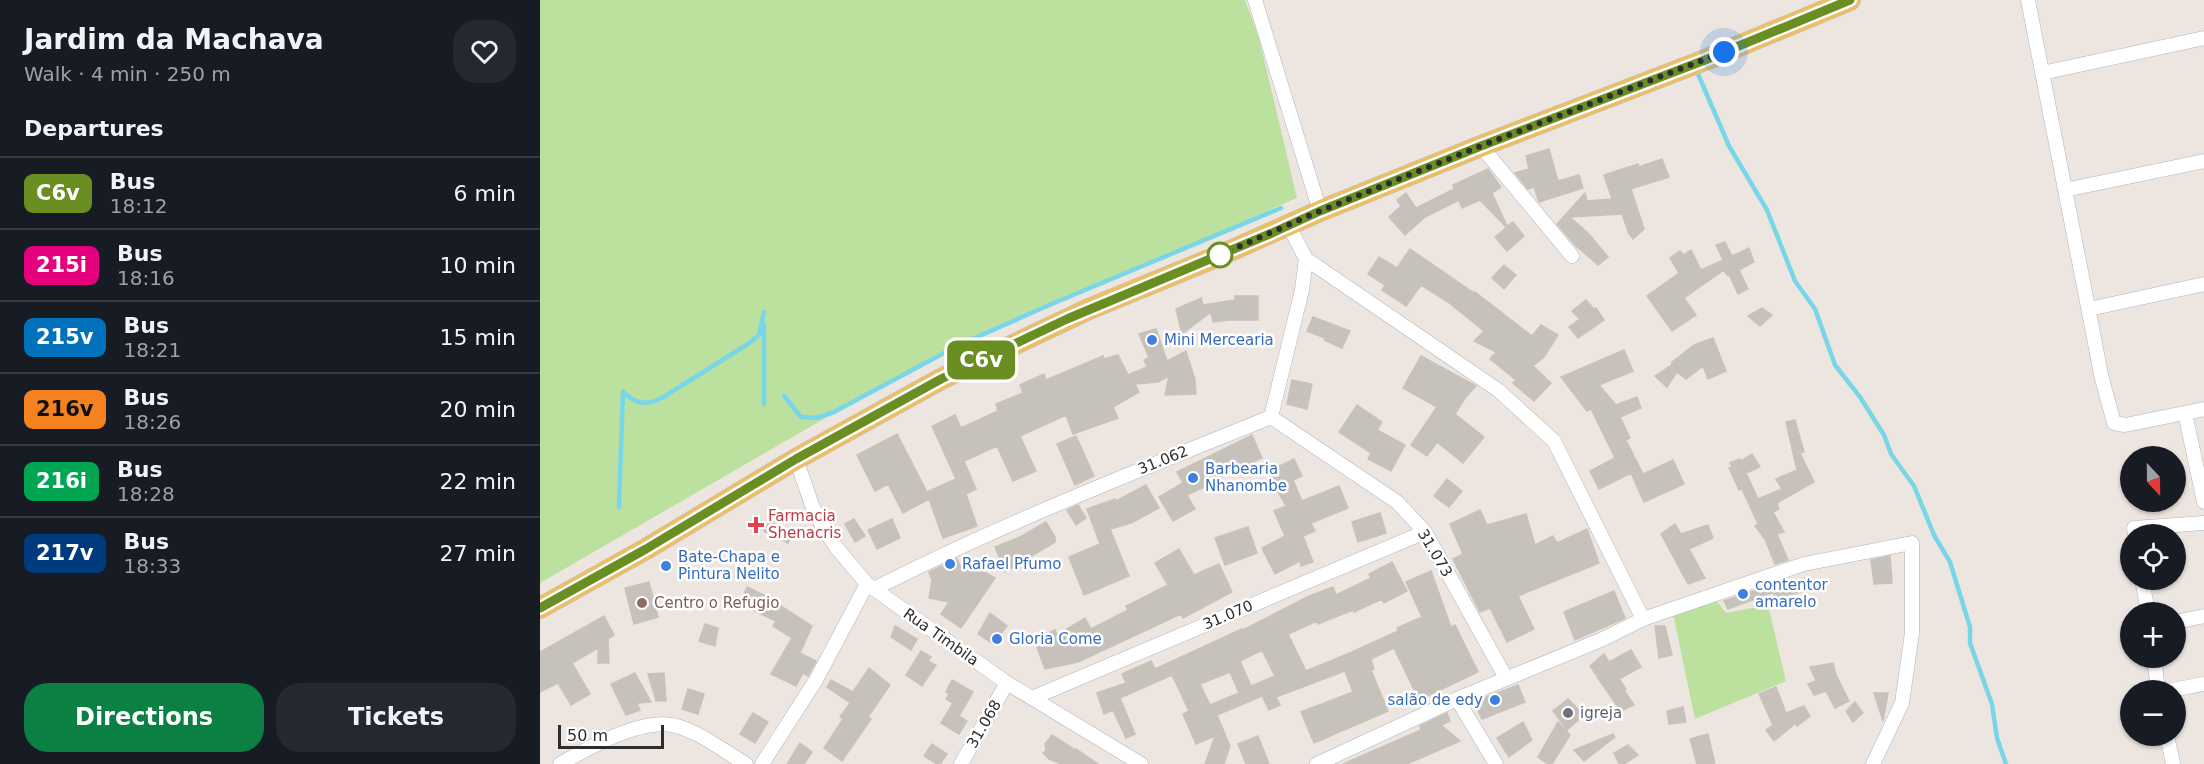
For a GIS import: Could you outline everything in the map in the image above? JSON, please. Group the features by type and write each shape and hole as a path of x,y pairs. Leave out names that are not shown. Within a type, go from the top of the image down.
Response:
{"main road":[{"path":"540,608 646,549 796,459 941,379 1024,339 1320,211 1705,60 1850,0"}],"street":[{"path":"1255,0 1320,211"},
{"path":"2028,0 2102,379 2114,423 2125,425 2204,409"},
{"path":"2042,73 2204,38"},
{"path":"1481,146 1572,256"},
{"path":"2065,190 2204,160"},
{"path":"1289,226 1306,259 1498,390 1554,441 1643,619"},
{"path":"1271,417 1302,290 1306,259"},
{"path":"2089,309 2204,284"},
{"path":"2186,413 2204,502"},
{"name":"31.073","path":"1271,417 1397,502 1425,532 1506,678"},
{"name":"31.062","path":"871,587 1094,488 1271,417"},
{"name":"Rua Timbila","path":"796,459 822,526 836,547 871,587 1008,683 1141,764"},
{"path":"2186,524 2204,523"},
{"name":"31.070","path":"1032,698 1425,532"},
{"path":"1317,764 1457,699 1603,639 1643,619 1804,564 1912,543 1912,633 1902,703 1873,764"},
{"path":"762,764 816,680 871,587"},
{"path":"2186,620 2204,616"},
{"name":"31.068","path":"961,764 1008,683"},
{"path":"2186,687 2204,684"},
{"path":"1457,699 1496,764"},
{"path":"560,764 607,739 653,726 672,725 696,734 746,764"},
{"path":"2169,746 2173,764"}],"green space":[{"path":"540,0 1245,0 1259,38 1297,198 962,344 855,401 540,583"},
{"path":"1715,599 1726,613 1768,605 1786,681 1695,719 1673,614"}],"building":[{"path":"1549,149 1558,181 1579,175 1583,188 1539,202 1534,187 1528,189 1515,173 1529,169 1526,156"},
{"path":"1662,159 1669,177 1631,189 1644,229 1633,239 1622,214 1570,217 1589,234 1608,257 1598,265 1575,245 1557,224 1585,193 1587,201 1612,199 1604,175"},
{"path":"1488,169 1501,187 1492,193 1507,226 1513,222 1524,236 1507,251 1495,237 1507,227 1480,200 1462,208 1459,200 1425,217 1405,235 1389,217 1401,206 1397,200 1406,193 1416,208 1454,189 1453,185"},
{"path":"1725,242 1732,256 1749,248 1754,262 1739,270 1748,289 1738,294 1729,274 1727,275 1724,270 1684,298 1696,315 1672,331 1647,296 1679,273 1670,258 1680,251 1684,255 1691,250 1701,270 1723,260 1716,245"},
{"path":"1410,249 1475,292 1532,336 1541,325 1558,335 1544,357 1533,366 1551,383 1534,401 1513,383 1516,380 1490,359 1496,352 1474,341 1484,331 1448,302 1421,285 1406,306 1382,290 1385,285 1368,274 1379,257 1397,268"},
{"path":"1504,265 1516,275 1504,289 1492,278"},
{"path":"1235,296 1258,296 1258,320 1213,322 1211,312 1182,334 1176,309 1201,298 1203,305 1235,300"},
{"path":"1586,300 1594,309 1596,308 1604,320 1578,338 1569,327 1580,319 1572,311"},
{"path":"1762,308 1772,315 1760,326 1748,316"},
{"path":"1313,317 1350,331 1342,348 1307,331"},
{"path":"1156,329 1167,361 1186,351 1195,380 1196,394 1165,395 1169,376 1158,382 1135,384 1139,392 1113,407 1118,418 1073,434 1066,415 1020,436 1036,471 1013,481 997,446 964,461 976,489 966,494 977,526 943,538 929,499 903,513 888,484 875,491 857,455 897,434 927,492 956,479 932,426 955,415 961,428 998,411 996,404 1023,393 1020,385 1044,374 1046,380 1103,356 1104,359 1118,355 1128,375 1147,367 1144,360 1149,358 1139,334"},
{"path":"1713,338 1726,371 1708,379 1703,366 1686,379 1677,372 1667,387 1655,376 1672,365 1672,362 1694,345"},
{"path":"1624,350 1633,371 1599,385 1616,405 1637,397 1641,408 1620,417 1630,438 1626,440 1643,474 1673,460 1684,484 1644,502 1631,473 1599,489 1590,471 1615,458 1591,409 1587,411 1561,377"},
{"path":"1421,356 1476,386 1455,414 1484,437 1463,463 1437,442 1427,456 1411,445 1437,407 1403,388"},
{"path":"1292,380 1312,384 1307,409 1287,404"},
{"path":"1357,405 1382,422 1377,430 1405,445 1391,471 1368,459 1371,453 1339,432"},
{"path":"1795,420 1804,452 1800,453 1814,482 1777,503 1779,509 1773,512 1784,532 1777,534 1788,560 1775,564 1765,539 1755,526 1758,524 1742,489 1739,490 1729,468 1732,467 1730,463 1740,459 1741,461 1752,454 1760,467 1746,473 1758,499 1782,489 1776,479 1797,470 1786,422"},
{"path":"1252,435 1262,458 1187,495 1195,509 1173,521 1159,497 1183,483 1177,472"},
{"path":"1076,436 1094,476 1075,485 1057,444"},
{"path":"1294,459 1302,476 1293,480 1302,501 1339,486 1348,508 1311,523 1315,531 1303,536 1313,562 1301,566 1300,561 1275,574 1262,548 1285,536 1274,511 1286,506 1267,472"},
{"path":"1447,479 1462,491 1449,507 1434,496"},
{"path":"1146,485 1159,508 1131,523 1110,529 1129,576 1084,595 1069,557 1100,544 1087,509 1115,499 1116,501"},
{"path":"1078,505 1086,518 1076,525 1067,510"},
{"path":"1480,510 1487,525 1526,514 1535,545 1553,536 1557,543 1587,529 1599,563 1518,596 1534,629 1507,642 1490,608 1480,612 1453,559 1463,554 1450,524"},
{"path":"1380,513 1386,533 1358,542 1352,522"},
{"path":"854,519 865,536 855,542 845,524"},
{"path":"892,519 900,538 877,549 868,530"},
{"path":"770,521 793,532 788,543 764,531"},
{"path":"1046,522 1055,537 1055,542 1005,572 995,547 1020,537"},
{"path":"1675,524 1681,534 1708,525 1713,538 1689,549 1705,578 1688,584 1661,534"},
{"path":"1248,527 1257,553 1225,565 1215,538"},
{"path":"1179,549 1194,575 1219,564 1232,592 1183,618 1181,614 1078,662 1045,669 1034,639 1055,630 1057,635 1085,618 1091,629 1128,610 1126,606 1168,585 1155,563"},
{"path":"1890,556 1892,583 1874,584 1871,560"},
{"path":"957,559 964,574 970,564 995,578 961,628 941,614 949,602 929,598 932,580 929,572"},
{"path":"1392,562 1407,591 1384,603 1382,599 1354,612 1353,610 1318,624 1317,621 1288,634 1306,671 1398,631 1397,628 1422,617 1406,582 1431,571 1451,627 1455,625 1478,672 1419,700 1394,648 1371,659 1374,669 1371,670 1388,711 1314,743 1301,712 1353,692 1345,671 1276,697 1280,705 1269,710 1262,696 1217,715 1230,746 1224,764 1205,764 1215,736 1196,744 1183,714 1189,711 1172,675 1120,698 1135,734 1126,738 1113,710 1104,714 1097,693 1126,683 1122,674 1151,661 1155,669 1243,630 1307,597 1333,587 1336,595 1371,578 1369,574","holes":["1262,650 1275,676 1251,686 1240,661","1230,672 1239,693 1210,705 1200,684"]},
{"path":"1808,578 1810,590 1775,598 1772,585"},
{"name":"Centro o Refugio","path":"649,582 658,617 634,624 625,588"},
{"path":"1772,585 1774,592 1728,609 1724,601"},
{"path":"747,587 770,598 812,626 800,653 816,661 808,676 803,673 796,686 771,674 792,638 773,626 776,621 740,604"},
{"path":"1614,591 1625,618 1575,640 1564,612"},
{"path":"990,613 1007,626 993,644 978,634"},
{"path":"604,616 614,635 608,639 609,663 598,663 598,648 572,663 590,694 571,705 558,683 540,692 540,652"},
{"path":"705,624 718,628 715,646 699,641"},
{"path":"895,626 917,639 911,650 891,637"},
{"path":"1655,626 1665,626 1672,655 1659,658"},
{"path":"1631,650 1641,667 1619,679 1634,705 1621,711 1597,677 1603,673 1596,675 1590,666 1604,654 1609,662"},
{"path":"921,651 931,657 928,661 936,665 922,686 906,675"},
{"path":"1833,663 1836,675 1849,701 1835,708 1826,691 1814,695 1808,684 1816,681 1810,667"},
{"path":"869,668 890,685 868,717 871,719 842,761 824,748 843,719 840,717 850,703 827,687 831,680 853,692"},
{"path":"635,673 651,702 637,703 640,710 626,715 611,684"},
{"path":"664,673 666,701 656,701 648,674"},
{"path":"952,680 973,692 959,716 967,721 959,734 941,723 953,703 946,699 949,694 946,692"},
{"path":"1518,685 1525,702 1482,719 1474,702"},
{"path":"1776,687 1786,713 1804,706 1810,716 1797,726 1796,723 1774,741 1766,730 1773,725 1759,694"},
{"path":"688,689 704,694 698,714 682,709"},
{"path":"1874,693 1888,693 1883,721"},
{"path":"1568,699 1584,715 1567,730 1553,711"},
{"path":"1855,702 1863,713 1853,722 1846,711"},
{"path":"1683,707 1686,722 1669,724 1667,711"},
{"path":"753,713 768,722 755,743 740,734"},
{"path":"1447,713 1450,721 1441,725 1460,741 1407,764 1343,764 1421,730 1420,726"},
{"path":"1523,722 1532,740 1509,757 1497,738"},
{"path":"1558,722 1570,735 1552,764 1548,764 1538,757"},
{"path":"1613,734 1615,737 1584,761 1574,750"},
{"path":"1708,734 1715,764 1697,764 1690,739"},
{"path":"1052,735 1098,764 1061,764 1049,759 1043,753 1046,750 1045,744"},
{"path":"1258,736 1269,764 1246,764 1238,744"},
{"path":"800,743 812,752 804,764 787,764"},
{"path":"932,744 947,754 940,764 924,756"},
{"path":"1628,745 1638,755 1624,764 1619,764 1614,753"}],"waterway":[{"path":"1698,74 1729,146 1767,210 1795,281 1815,309 1835,365 1860,397 1884,435 1891,454 1914,486 1934,535 1950,562 1970,627 1970,643 1992,704 1997,738 2006,764"},
{"path":"784,396 801,417 816,418 834,412 959,345 1281,208"},
{"path":"623,392 632,399 646,403 662,398 759,335 764,312"},
{"path":"764,324 764,404"},
{"path":"619,507 623,392"}],"bus line":[{"name":"C6v","path":"540,608 646,549 796,459 941,379 1067,319 1320,211 1705,60 1850,0"}],"place":[{"name":"Mini Mercearia","path":"1152,340"},
{"name":"Barbearia Nhanombe","path":"1193,478"},
{"name":"Farmacia Shenacris","path":"756,525"},
{"name":"Rafael Pfumo","path":"950,564"},
{"name":"Bate-Chapa e Pintura Nelito","path":"666,566"},
{"name":"contentor amarelo","path":"1743,594"},
{"name":"Centro o Refugio","path":"642,603"},
{"name":"Gloria Come","path":"997,639"},
{"name":"salão de edy","path":"1495,700"},
{"name":"igreja","path":"1568,713"}],"route":[{"path":"1220,255 1320,211 1481,146 1724,52"}]}
